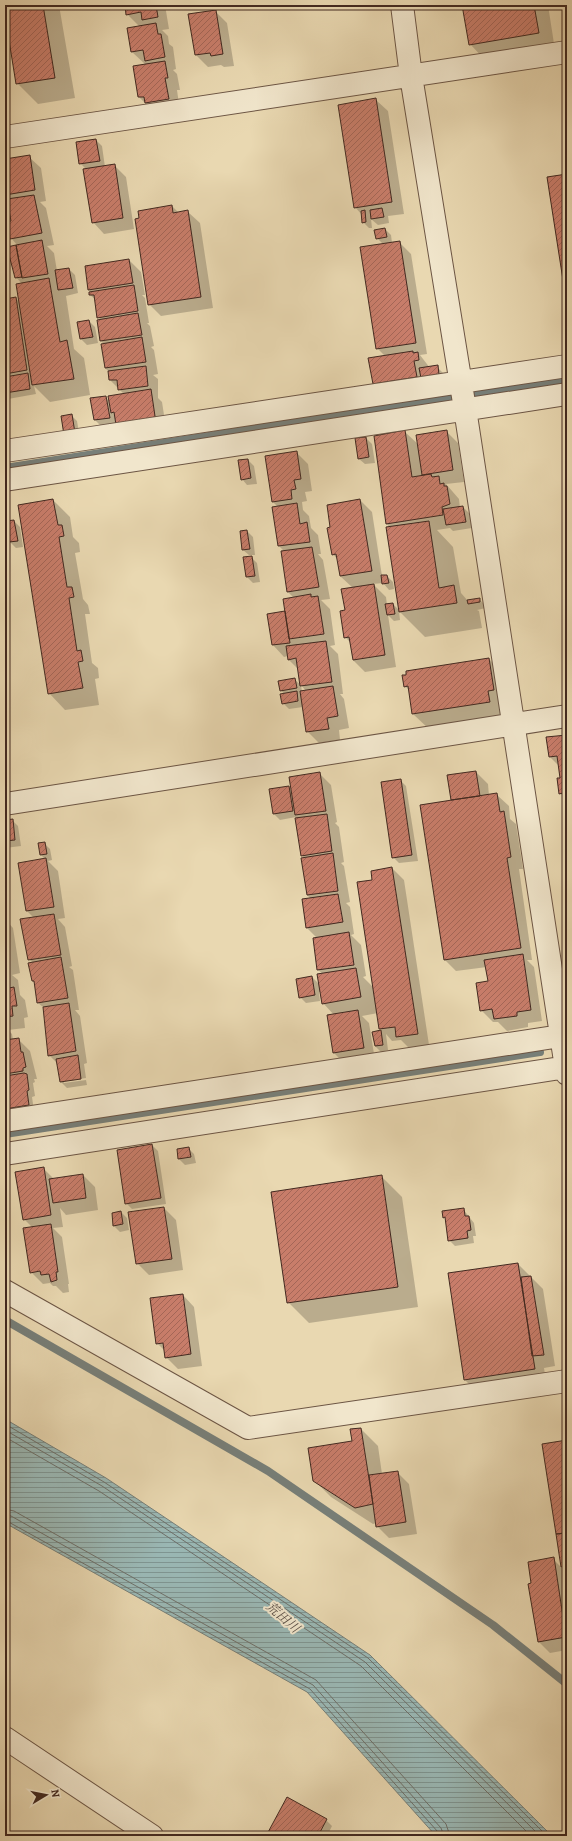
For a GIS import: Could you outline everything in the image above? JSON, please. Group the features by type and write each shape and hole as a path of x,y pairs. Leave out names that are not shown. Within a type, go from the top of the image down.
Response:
{"street":[{"path":"5,1154 567,1069 564,1036 411,76 402,5"},
{"path":"5,137 567,52"},
{"path":"5,451 567,366"},
{"path":"5,480 567,394"},
{"path":"5,804 567,716"},
{"path":"5,1121 564,1036"},
{"path":"5,1291 248,1428 567,1381"},
{"path":"5,1738 152,1836"}],"water":[{"name":"荒田川","path":"5,1419 106,1478 370,1655 552,1836 436,1836 307,1692 5,1523"}],"building":[{"path":"5,5 43,5 55,78 16,84 5,15"},
{"path":"125,5 156,5 158,17 142,20 141,12 126,15"},
{"path":"462,5 534,5 539,33 469,45"},
{"path":"216,10 223,54 211,56 210,53 195,55 188,14"},
{"path":"156,23 158,34 161,34 165,57 145,61 143,50 131,52 127,28"},
{"path":"165,61 168,78 165,78 169,99 145,103 144,97 138,97 133,66"},
{"path":"376,98 392,202 354,208 338,105"},
{"path":"96,139 100,161 79,164 76,142"},
{"path":"30,155 35,190 5,195 5,159"},
{"path":"115,164 123,218 92,223 83,169"},
{"path":"567,174 567,306 547,177"},
{"path":"34,195 42,233 10,239 7,222 11,221 7,199"},
{"path":"172,205 173,213 188,210 201,297 148,305 135,219 139,218 138,211"},
{"path":"382,208 384,217 371,219 370,210"},
{"path":"365,210 366,222 362,223 361,211"},
{"path":"385,228 387,237 376,239 374,230"},
{"path":"42,240 48,274 22,278 16,245"},
{"path":"400,241 416,343 376,349 360,247"},
{"path":"16,245 22,277 15,278 7,247"},
{"path":"129,259 133,283 88,290 85,266"},
{"path":"69,268 73,288 58,290 55,270"},
{"path":"49,278 60,342 67,340 74,379 32,385 16,284"},
{"path":"134,285 138,311 97,318 94,295 89,295 89,292"},
{"path":"16,297 27,370 5,374 5,299"},
{"path":"138,313 142,335 100,341 97,320"},
{"path":"89,320 93,337 80,339 77,322"},
{"path":"564,334 567,334 567,351"},
{"path":"142,337 146,362 105,368 101,344"},
{"path":"413,351 413,353 418,352 419,360 414,361 417,377 373,384 368,358"},
{"path":"438,365 439,375 421,378 419,368"},
{"path":"146,366 148,386 118,390 117,380 109,380 108,371"},
{"path":"28,373 30,389 5,393 5,377"},
{"path":"151,389 156,423 116,425 114,412 111,413 108,396"},
{"path":"106,396 110,418 94,420 90,398"},
{"path":"72,414 75,433 64,435 61,416"},
{"path":"405,430 412,477 431,474 432,477 439,476 440,484 444,483 444,486 447,486 450,504 442,507 443,515 386,524 374,436"},
{"path":"447,430 453,470 422,475 416,435"},
{"path":"366,437 369,457 358,459 355,438"},
{"path":"297,451 301,479 294,480 296,489 291,490 292,499 272,502 265,456"},
{"path":"248,459 251,478 241,480 238,460"},
{"path":"53,499 58,525 62,525 64,536 59,537 67,587 72,587 74,597 69,598 77,651 81,650 83,661 78,662 83,688 48,694 18,505"},
{"path":"360,499 372,571 340,576 336,554 332,555 327,528 330,527 327,505"},
{"path":"297,503 300,524 307,522 310,542 278,546 272,507"},
{"path":"463,506 466,522 446,525 443,509"},
{"path":"14,520 18,541 9,542 6,521"},
{"path":"429,521 439,588 454,585 457,603 399,612 386,527"},
{"path":"247,530 250,549 242,550 240,531"},
{"path":"312,547 319,587 287,592 281,551"},
{"path":"252,556 255,576 246,577 243,557"},
{"path":"381,575 387,575 389,583 382,584"},
{"path":"374,584 385,655 353,660 349,637 344,638 340,611 345,610 341,589"},
{"path":"311,594 311,597 318,596 324,634 289,639 283,599"},
{"path":"480,598 480,602 468,604 467,600"},
{"path":"393,603 395,614 387,615 385,604"},
{"path":"285,611 290,643 272,645 267,614"},
{"path":"326,641 332,682 300,686 296,658 288,660 286,646"},
{"path":"489,658 494,690 488,691 490,702 412,714 408,686 404,687 402,675 406,675 406,671"},
{"path":"295,678 297,688 280,691 278,681"},
{"path":"333,686 338,716 327,718 329,729 306,732 300,691"},
{"path":"297,691 298,701 282,704 280,694"},
{"path":"567,735 567,792 559,794 557,778 560,778 557,756 549,757 546,737"},
{"path":"476,771 480,796 451,800 447,775"},
{"path":"320,772 326,811 295,815 289,777"},
{"path":"401,779 412,855 392,858 381,782"},
{"path":"289,786 293,811 273,814 269,789"},
{"path":"497,793 500,812 504,811 511,857 507,858 521,948 444,960 420,805"},
{"path":"327,814 332,851 301,856 295,818"},
{"path":"13,819 15,840 5,841 5,820"},
{"path":"45,842 47,854 40,855 38,843"},
{"path":"333,853 338,891 307,895 301,858"},
{"path":"46,858 54,907 26,911 18,863"},
{"path":"392,867 418,1034 396,1037 395,1027 379,1029 357,882 372,880 371,871"},
{"path":"338,894 343,922 306,928 302,899"},
{"path":"54,914 61,955 28,960 20,919"},
{"path":"349,932 354,965 317,970 313,938"},
{"path":"5,935 9,962 5,962"},
{"path":"523,954 531,1010 517,1012 517,1016 494,1019 492,1009 480,1011 476,983 488,981 484,960"},
{"path":"61,957 68,998 37,1003 34,981 32,981 28,963"},
{"path":"5,967 9,988 14,987 17,1006 12,1006 13,1016 5,1017"},
{"path":"356,968 361,997 322,1004 317,974"},
{"path":"312,976 315,995 299,998 296,979"},
{"path":"69,1003 76,1051 48,1056 43,1007"},
{"path":"358,1010 364,1048 333,1053 327,1015"},
{"path":"5,1027 7,1027 9,1038 5,1039"},
{"path":"381,1030 383,1045 375,1046 372,1032"},
{"path":"19,1038 21,1052 23,1052 26,1067 23,1068 23,1071 5,1074 5,1040"},
{"path":"78,1055 81,1079 60,1082 56,1059"},
{"path":"24,1073 27,1074 29,1105 5,1109 5,1076"},
{"path":"152,1144 161,1198 125,1204 117,1150"},
{"path":"189,1147 191,1157 178,1159 177,1149"},
{"path":"44,1167 51,1215 23,1220 15,1172"},
{"path":"83,1174 86,1198 53,1203 49,1179"},
{"path":"382,1175 398,1287 287,1303 271,1192"},
{"path":"164,1207 172,1259 136,1264 128,1212"},
{"path":"464,1208 465,1216 469,1216 471,1230 467,1231 468,1238 448,1241 445,1217 443,1218 442,1211"},
{"path":"121,1211 123,1224 113,1226 112,1213"},
{"path":"51,1224 58,1272 56,1272 57,1280 51,1282 49,1274 41,1275 40,1271 30,1273 23,1228"},
{"path":"518,1263 535,1369 464,1380 448,1273"},
{"path":"531,1276 544,1355 532,1356 521,1277"},
{"path":"183,1294 191,1354 165,1358 163,1343 156,1344 150,1298"},
{"path":"361,1428 373,1504 355,1508 313,1481 308,1448 352,1441 350,1429"},
{"path":"567,1440 567,1533 556,1534 542,1444"},
{"path":"398,1471 406,1522 376,1527 369,1475"},
{"path":"567,1533 567,1584 564,1566 561,1567 556,1534"},
{"path":"554,1557 566,1637 538,1642 528,1584 531,1583 528,1562"},
{"path":"287,1797 327,1819 318,1836 266,1836"}],"waterway":[{"path":"474,395 567,380"},
{"path":"5,468 451,398"},
{"path":"5,1134 540,1052"},
{"path":"5,1320 268,1471 493,1625 567,1684"}]}
